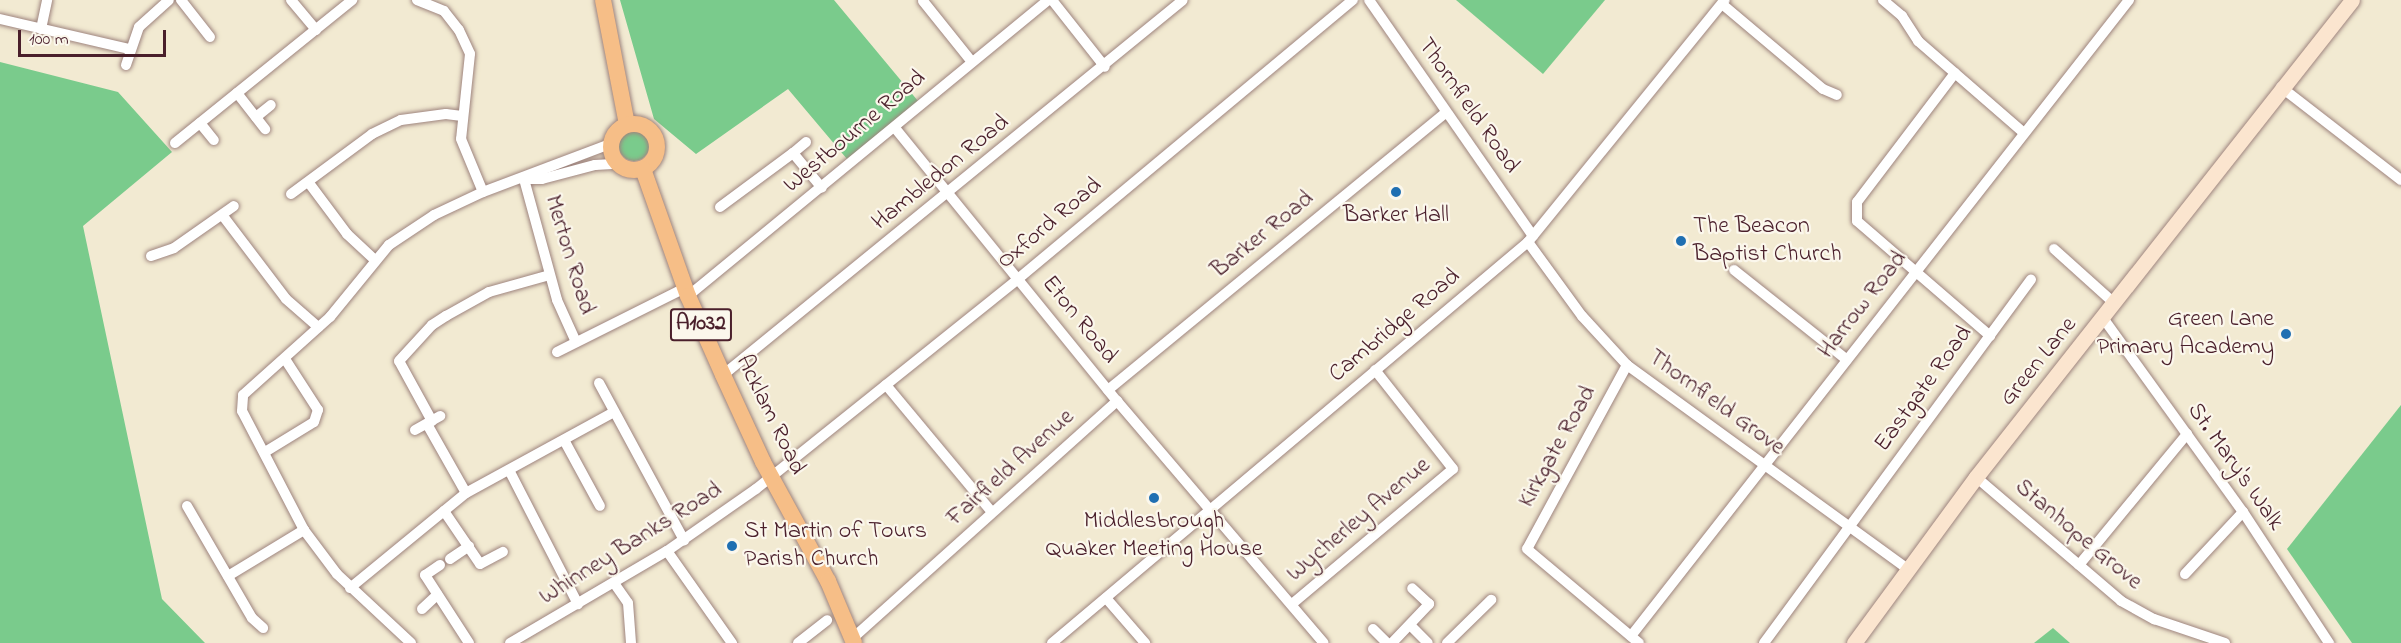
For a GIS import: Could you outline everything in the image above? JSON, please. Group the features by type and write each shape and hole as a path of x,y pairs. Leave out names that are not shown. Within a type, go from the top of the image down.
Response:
{"main road":[{"path":"603,0 627,125"},
{"path":"627,125 643,126 654,136 654,159 643,169 630,171 617,164 610,144 616,132 627,125"},
{"name":"Acklam Road","path":"643,169 686,292 771,477 814,554 853,641"}],"street":[{"path":"41,29 47,0"},
{"path":"126,65 129,49 140,27 169,0"},
{"path":"181,0 210,37"},
{"path":"291,0 316,30"},
{"path":"176,143 352,0"},
{"path":"418,0 444,11 465,42 470,54 461,139 483,192"},
{"path":"1049,0 1105,67"},
{"name":"Westbourne Road","path":"557,352 686,292 822,188 1049,0"},
{"name":"Hambledon Road","path":"723,375 949,194 1184,0"},
{"name":"Oxford Road","path":"771,477 1018,279 1353,0"},
{"name":"Thornfield Road","path":"1369,0 1530,239"},
{"path":"1883,0 1902,16 1918,41 2024,133"},
{"name":"Harrow Road","path":"1635,640 1765,464 2129,0"},
{"name":"Green Lane","path":"1854,643 1976,477 2103,318 2281,87 2352,0"},
{"path":"923,1 972,62"},
{"path":"1723,2 1823,89 1837,95"},
{"name":"Cambridge Road","path":"1052,643 1530,239 1723,2"},
{"path":"0,19 129,49"},
{"path":"1955,73 1857,202 1857,221 1990,336"},
{"path":"2281,87 2401,180"},
{"path":"237,93 266,129"},
{"path":"256,117 271,105"},
{"name":"Barker Road","path":"1108,390 1445,112"},
{"path":"291,194 309,183 372,134 401,120 446,114 462,116"},
{"path":"200,123 214,140"},
{"name":"Eton Road","path":"895,128 1117,401 1324,643"},
{"path":"720,207 807,142"},
{"path":"411,643 350,588 304,530 240,403 243,395 330,317 389,245 434,215 483,192 524,179 610,144"},
{"path":"793,153 822,188"},
{"path":"524,179 543,179 596,165 617,164"},
{"name":"Merton Road","path":"524,179 564,320 576,342"},
{"path":"309,183 347,234 375,260"},
{"path":"151,256 174,248 223,216 234,206"},
{"path":"223,216 285,299 318,327"},
{"name":"Thornfield Grove","path":"1530,239 1582,316 1627,365 1852,524 1908,568"},
{"path":"2054,249 2114,303"},
{"path":"1734,270 1847,360"},
{"path":"466,493 433,420 399,361 432,326 446,316 489,292 550,275"},
{"name":"Eastgate Road","path":"1764,643 2031,279"},
{"name":"St. Mary's Walk","path":"2103,318 2243,512 2329,643"},
{"path":"265,452 314,422 318,410 285,359"},
{"name":"Kirkgate Road","path":"1627,365 1527,549 1635,640"},
{"name":"Wycherley Avenue","path":"1292,604 1453,469 1375,370"},
{"path":"598,383 684,540"},
{"path":"886,385 992,512"},
{"name":"Fairfield Avenue","path":"853,641 992,512 1117,401"},
{"path":"350,588 466,493 614,412"},
{"path":"415,430 433,420"},
{"path":"2079,565 2187,434"},
{"path":"564,440 600,506"},
{"path":"509,470 578,604"},
{"name":"Whinney Banks Road","path":"510,643 667,551 771,477"},
{"name":"Stanhope Grove","path":"1976,477 2121,601 2154,620 2225,643"},
{"path":"187,506 252,618 263,628"},
{"path":"444,511 480,564 503,552"},
{"path":"2185,574 2243,512"},
{"path":"228,576 304,530"},
{"path":"469,546 425,575 469,643"},
{"path":"667,551 732,643"},
{"path":"614,583 628,603 631,643"},
{"path":"1392,643 1429,604 1412,588"},
{"path":"422,609 437,595"},
{"path":"1106,598 1145,643"},
{"path":"1447,643 1491,600"},
{"path":"798,643 820,621"},
{"path":"1410,625 1428,643"},
{"path":"1372,629 1387,643"}],"green space":[{"path":"620,0 834,0 918,101 847,159 788,89 696,154 654,119"},
{"path":"1456,0 1605,0 1543,74"},
{"path":"0,62 118,92 172,152 83,226 162,599 205,643 0,643"},
{"path":"634,131 640,132 648,140 648,152 640,160 634,161 628,160 620,152 619,146 620,140 628,132"},
{"path":"2401,405 2401,643 2352,643 2287,549"},
{"path":"2053,628 2070,643 2034,643"}],"place":[{"name":"Barker Hall","path":"1396,192"},
{"name":"The Beacon Baptist Church","path":"1681,241"},
{"name":"Green Lane Primary Academy","path":"2286,334"},
{"name":"Middlesbrough Quaker Meeting House","path":"1154,498"},
{"name":"St Martin of Tours Parish Church","path":"732,546"}]}
